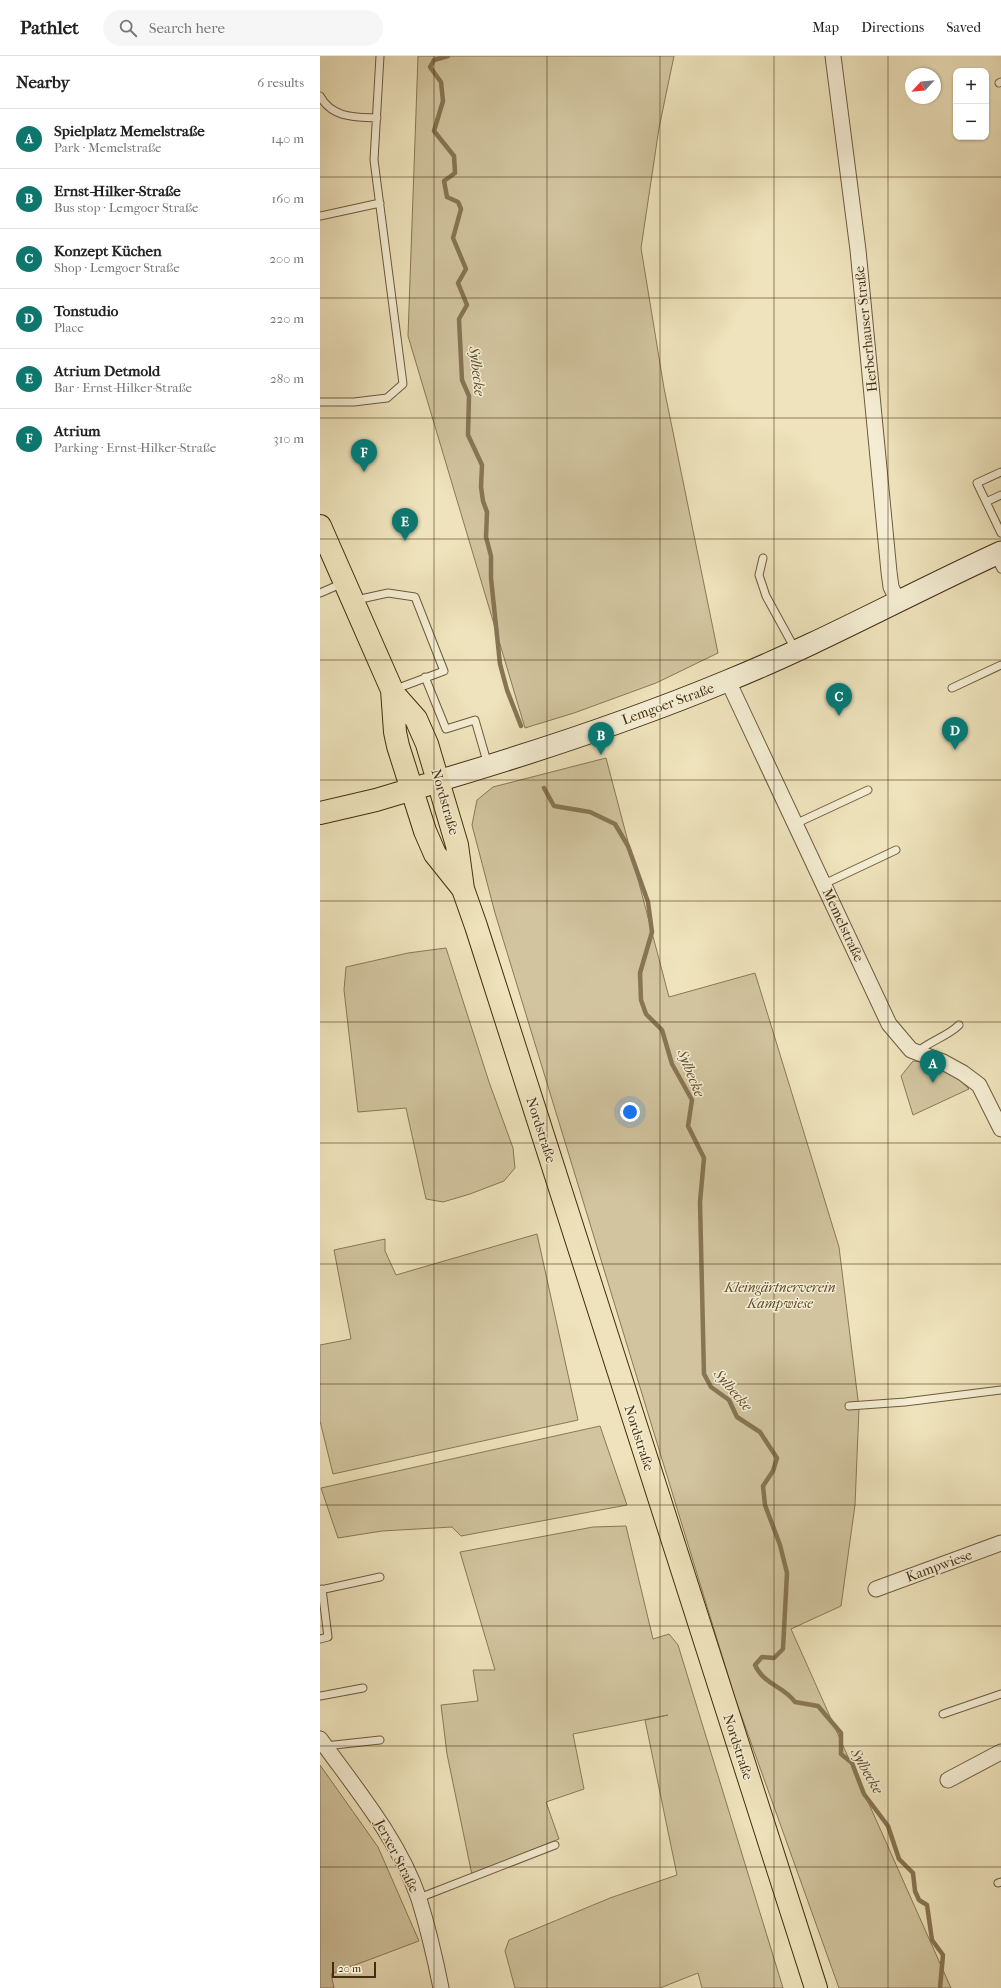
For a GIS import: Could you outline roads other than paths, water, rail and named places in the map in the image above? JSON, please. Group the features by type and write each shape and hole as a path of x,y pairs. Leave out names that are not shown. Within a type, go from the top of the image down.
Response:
{"main road":[{"path":"320,526 393,691"},
{"name":"Lemgoer Straße","path":"320,813 376,800 488,766 658,709 728,681 796,651 898,601 999,559"},
{"name":"Nordstraße","path":"393,691 416,719 427,744 457,845 463,888 816,1988"},
{"name":"Nordstraße","path":"393,691 395,732 424,831 435,854 463,888"}],"street":[{"name":"Herberhauser Straße","path":"833,56 858,250 888,572 891,587 898,601"},
{"name":"Memelstraße","path":"728,681 890,1024 903,1042 916,1053 943,1062 963,1073 980,1085 1001,1130"},
{"name":"Kampwiese","path":"876,1588 1001,1543"},
{"name":"Jerxer Straße","path":"322,1743 379,1819 406,1870 419,1898 441,1988"},
{"path":"948,1780 1001,1752"}],"lane":[{"path":"320,402 354,402 387,398 403,384 374,160 380,56"},
{"path":"320,96 325,106 337,113 355,118 377,118"},
{"path":"320,216 380,203"},
{"path":"1001,472 977,483 999,525 1001,534"},
{"path":"986,502 1001,494"},
{"path":"763,558 759,575 766,596 796,651"},
{"path":"320,593 388,593 415,597 444,671 425,677 393,691"},
{"path":"952,688 1001,665"},
{"path":"425,677 446,729 475,720 488,766"},
{"path":"795,824 868,790"},
{"path":"824,884 896,850"},
{"path":"916,1053 925,1045 955,1029 959,1025"},
{"path":"849,1406 905,1402 1001,1390"},
{"path":"320,1639 328,1637 321,1589 380,1577"},
{"path":"320,1696 363,1688"},
{"path":"943,1714 1001,1694"},
{"path":"322,1743 380,1740"},
{"path":"419,1898 555,1845"}],"waterway":[{"name":"Sylbecke","path":"448,56 434,60 430,67 441,82 443,101 434,131 454,156 455,173 444,181 447,197 458,202 461,209 453,238 466,269 458,283 467,305 459,319 462,380 469,396 468,435 482,465 481,487 483,501 487,512 486,537 491,556 491,578 500,664 507,690 521,726"},
{"name":"Sylbecke","path":"544,788 554,806 590,812 615,824 628,846 648,902 652,932 640,973 641,1000 646,1014 662,1030 672,1064 692,1100 688,1126 704,1158 700,1202 704,1374 711,1387 729,1400 737,1417 760,1432 777,1458 773,1471 763,1486 765,1505 780,1545 787,1573 783,1649 774,1658 762,1657 755,1665 764,1677 785,1692 795,1702 818,1706 841,1733 841,1754 852,1763 864,1794 888,1826 899,1859 913,1873 915,1891 919,1900 927,1905 932,1940 943,1955 940,1988"}],"place":[{"name":"Atrium","path":"364,472"},
{"name":"Atrium Detmold","path":"405,541"},
{"name":"Konzept Küchen","path":"839,716"},
{"name":"Tonstudio","path":"955,750"},
{"name":"Ernst-Hilker-Straße","path":"601,755"},
{"name":"Spielplatz Memelstraße","path":"933,1083"}],"park label":[{"name":"Kleingärtnerverein Kampwiese","path":"780,1296"}]}
